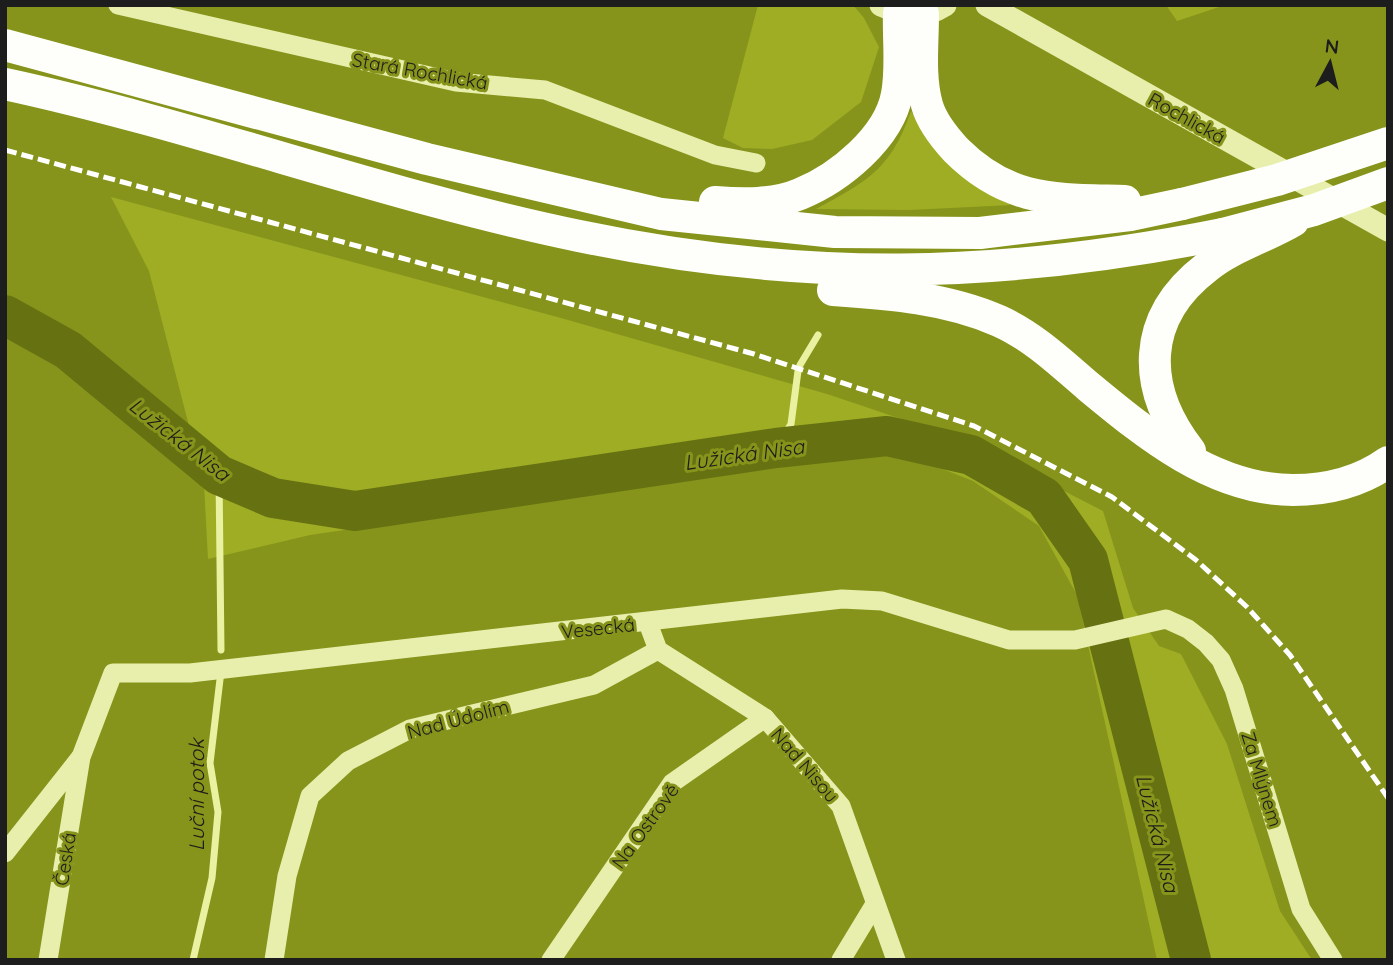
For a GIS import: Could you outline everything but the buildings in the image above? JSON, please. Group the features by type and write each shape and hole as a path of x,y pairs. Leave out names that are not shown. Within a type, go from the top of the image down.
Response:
{"highway":[{"path":"427,159 704,202 753,204 799,195 832,177 859,155 884,124 897,95 912,10"},
{"path":"912,10 928,107 944,137 973,166 1003,186 1048,198 1182,204"},
{"path":"5,45 427,159 660,214 835,232 980,233 1118,217 1277,180 1388,143"},
{"path":"5,84 115,109 506,219 618,243 738,262 839,271 913,272 1044,264 1143,250 1223,234 1314,209 1388,183"},
{"path":"1204,468 1164,413 1155,376 1156,344 1166,311 1208,265 1314,209"},
{"path":"618,243 664,262 808,288 946,302 1001,321 1059,360 1091,388 1189,461 1240,484 1273,490 1310,490 1344,484 1388,462"}],"street":[{"name":"Stará Rochlická","path":"118,5 178,12 456,82 545,90 715,155 756,163"},
{"name":"Rochlická","path":"987,5 1388,230"},
{"name":"Vesecká","path":"81,757 113,673 190,673 842,599 882,601 1009,640 1075,640 1158,621"},
{"name":"Za Mlýnem","path":"1158,621 1188,629 1206,643 1221,660 1246,724 1301,909 1333,960"},
{"path":"648,623 658,650"},
{"name":"Nad Nisou","path":"658,650 765,718 841,806 896,960"},
{"name":"Nad Údolím","path":"274,960 287,876 310,796 348,761 410,729 594,685 658,650"},
{"name":"Na Ostrově","path":"551,960 672,783 765,718"},
{"path":"5,853 81,757"},
{"name":"Česká","path":"48,960 81,757"},
{"path":"841,960 875,904"}],"green space":[{"path":"758,5 853,5 864,18 879,47 861,102 812,140 772,149 743,148 723,138"},
{"path":"1166,5 1225,5 1177,21"},
{"path":"911,111 953,167 978,187 1011,205 909,210 816,209 850,190 876,171 895,147"},
{"path":"111,197 561,318 827,394 967,441 1103,511 1133,608 1159,646 1181,654 1227,744 1280,911 1312,960 1157,960 1077,595 1039,526 973,481 895,450 310,535 208,559 204,484 149,271"}],"waterway":[{"name":"Lužická Nisa","path":"5,315 68,350 219,475 273,498 355,511 776,448 887,436 971,455 1044,497 1088,560 1191,960"},
{"path":"800,365 818,335"},
{"path":"776,448 791,424 798,371"},
{"name":"Luční potok","path":"219,475 221,650"},
{"name":"Luční potok","path":"193,960 212,878 218,812 210,763 221,671"}],"railway":[{"path":"5,150 754,354 974,426 1112,497 1196,560 1247,607 1290,655 1388,798"}]}
